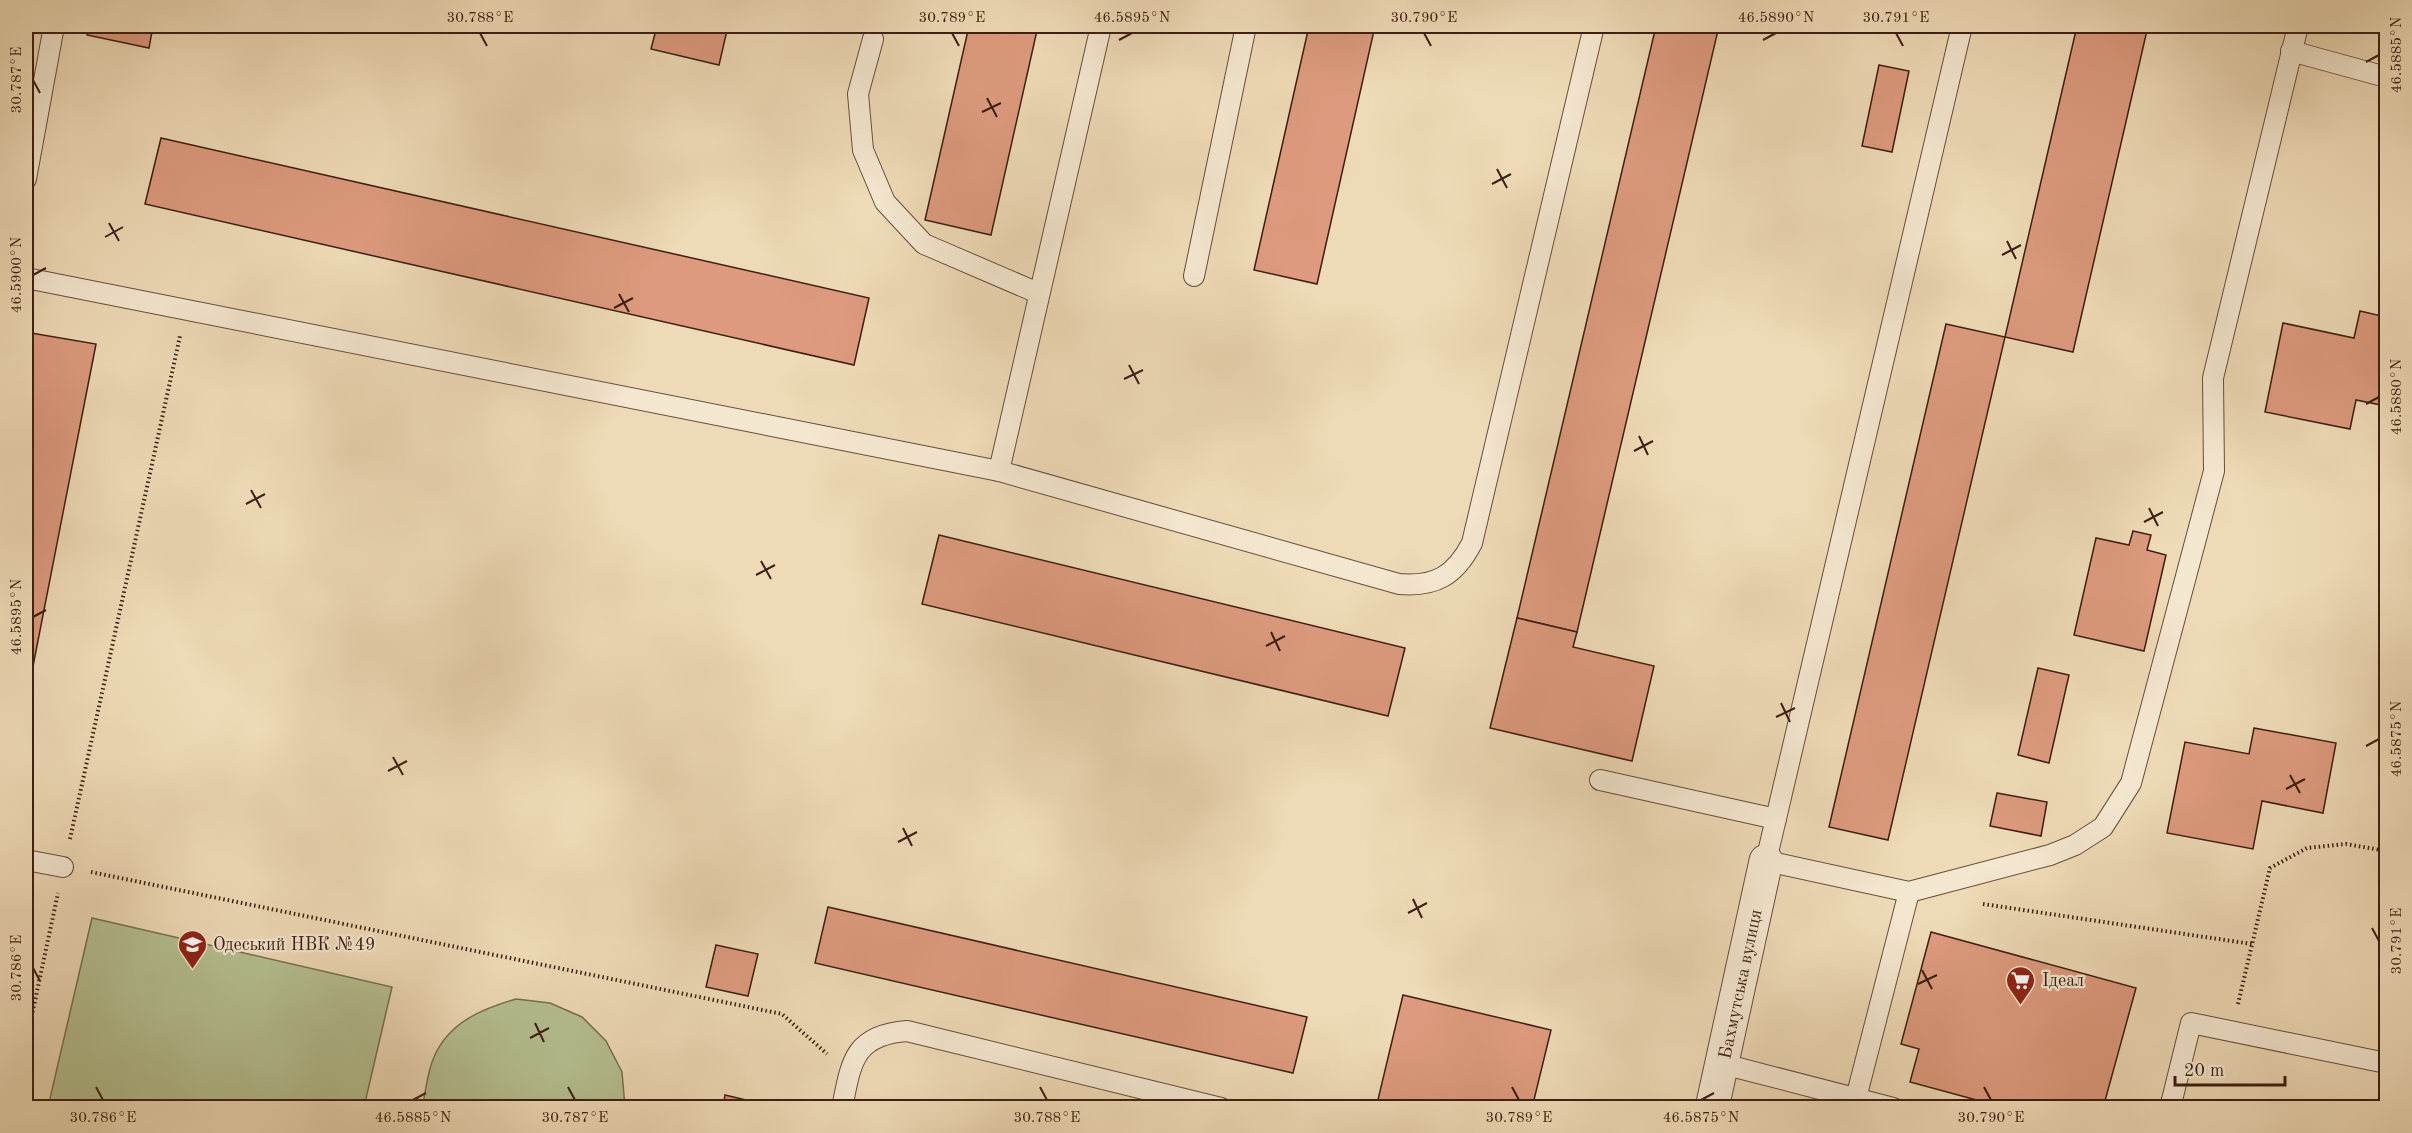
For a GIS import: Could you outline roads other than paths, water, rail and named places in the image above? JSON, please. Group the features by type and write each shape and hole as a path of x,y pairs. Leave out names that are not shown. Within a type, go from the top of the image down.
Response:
{"street":[{"name":"Бахмутська вулиця","path":"1712,1107 1766,861"}],"lane":[{"path":"26,179 54,26"},
{"path":"999,471 1101,26"},
{"path":"1194,276 1246,26"},
{"path":"26,278 999,471 1399,584 1417,585 1434,582 1450,572 1463,559 1472,543 1594,26"},
{"path":"1962,26 1766,861 1910,892 2050,855 2075,845 2103,827 2132,783 2214,471 2213,378 2298,26"},
{"path":"873,39 858,94 863,150 885,202 924,244 1038,293"},
{"path":"2291,51 2386,77"},
{"path":"1600,780 1776,819"},
{"path":"26,860 63,867"},
{"path":"1856,1098 1910,892"},
{"path":"2170,1107 2191,1023 2386,1063"},
{"path":"842,1107 850,1066 859,1051 873,1039 889,1033 907,1031 1221,1107"},
{"path":"1723,1064 1893,1107"}],"place":[{"name":"Одеський НВК №49","path":"192,970"},
{"name":"Ідеал","path":"2021,1006"}]}
